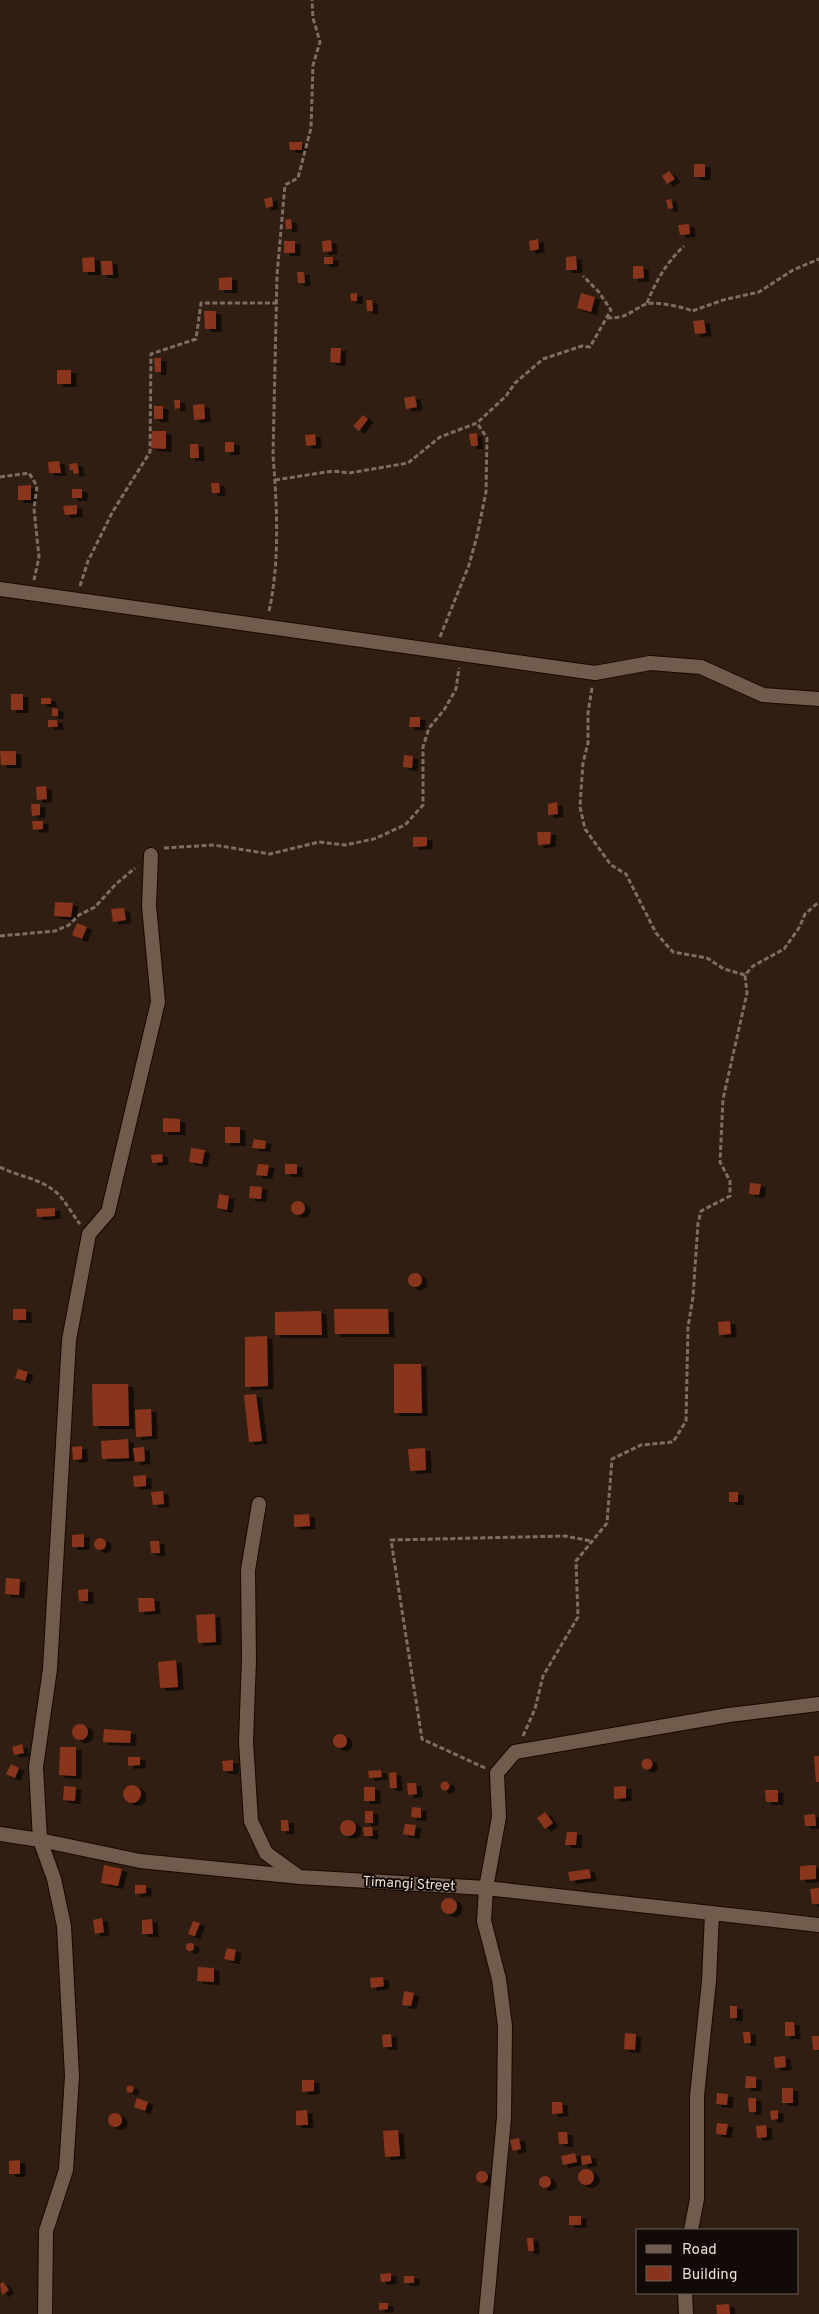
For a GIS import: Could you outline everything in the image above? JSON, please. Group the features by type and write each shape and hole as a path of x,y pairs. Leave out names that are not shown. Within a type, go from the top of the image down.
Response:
{"street":[{"path":"0,588 595,673 650,663 701,667 763,695 819,699"},
{"path":"45,2314 46,2231 66,2170 72,2076 64,1926 54,1879 40,1840 36,1766 50,1669 68,1340 89,1234 108,1212 158,1002 149,906 150,855"},
{"path":"259,1504 248,1570 249,1659 246,1742 251,1821 266,1853 300,1877"},
{"path":"486,2314 504,2118 505,2026 499,1979 484,1921 486,1888 499,1817 497,1773 515,1752 729,1715 819,1704"},
{"name":"Timangi Street","path":"0,1834 140,1860 300,1877 486,1888 819,1925"},
{"path":"692,2229 696,2200 697,2096 708,1981 712,1913"},
{"path":"685,2294 686,2314"}],"path":[{"path":"266,625 273,591 275,480 273,455 277,275 285,185 298,178 311,128 313,65 320,42 313,18 312,0"},
{"path":"647,303 655,282 672,258 684,246"},
{"path":"606,318 622,318 647,303 683,306 692,311 723,300 759,292 793,270 819,258"},
{"path":"275,480 333,471 349,473 408,463 440,437 477,423 506,396 514,383 543,359 582,346 590,346 611,310 606,301 583,276"},
{"path":"78,599 80,584 88,561 113,511 150,452 152,354 196,339 202,303 277,303"},
{"path":"434,649 461,589 478,536 478,522 486,492 487,438 477,423"},
{"path":"0,477 29,473 38,486 34,509 39,557 30,593"},
{"path":"0,936 55,931 69,925 79,915 95,907 116,884 156,849 214,845 270,854 319,842 345,844 374,839 405,825 423,805 424,747 428,728 444,710 456,689 460,653"},
{"path":"595,673 588,713 588,743 583,763 581,791 580,807 585,829 611,865 626,874 656,933 673,952 707,958 724,969 745,975"},
{"path":"515,1752 535,1709 542,1676 578,1617 576,1561 607,1523 612,1459 641,1446 673,1442 686,1421 688,1327 693,1297 698,1223 701,1211 730,1196 730,1181 720,1162 720,1142 723,1100 747,993 745,975 753,966 784,949 799,928 804,914 819,902"},
{"path":"0,1167 15,1175 37,1180 59,1194 89,1234"},
{"path":"497,1773 422,1740 391,1540 565,1536 591,1541"}],"building":[{"path":"289,142 302,142 302,150 290,150"},
{"path":"694,164 705,164 705,177 694,177"},
{"path":"669,171 675,179 667,184 662,176"},
{"path":"272,197 273,206 266,208 264,199"},
{"path":"671,199 673,208 668,209 666,200"},
{"path":"291,219 292,229 286,229 285,220"},
{"path":"689,224 690,234 680,235 678,225"},
{"path":"538,239 539,249 530,251 529,241"},
{"path":"331,240 332,251 323,252 322,241"},
{"path":"284,241 295,241 295,253 284,253"},
{"path":"576,256 577,270 566,270 566,257"},
{"path":"94,257 95,272 83,272 82,258"},
{"path":"324,257 333,257 333,264 324,264"},
{"path":"101,261 112,261 113,275 102,275"},
{"path":"633,266 643,266 644,278 633,279"},
{"path":"297,272 304,272 305,283 298,283"},
{"path":"232,277 232,290 219,290 219,278"},
{"path":"357,293 357,301 351,301 350,294"},
{"path":"581,293 595,297 591,312 577,308"},
{"path":"366,300 372,300 373,311 367,311"},
{"path":"204,311 216,311 216,329 205,329"},
{"path":"704,320 706,333 695,334 693,321"},
{"path":"331,348 341,348 340,363 330,362"},
{"path":"154,358 161,358 161,372 155,372"},
{"path":"57,370 71,370 71,384 57,384"},
{"path":"415,396 417,407 406,409 404,398"},
{"path":"174,400 180,400 180,408 175,409"},
{"path":"204,404 205,419 194,420 193,405"},
{"path":"154,406 163,406 163,419 154,419"},
{"path":"363,415 368,419 359,431 353,426"},
{"path":"152,431 166,431 166,449 151,448"},
{"path":"477,433 478,446 471,446 469,434"},
{"path":"315,434 316,445 306,446 305,435"},
{"path":"225,442 234,442 234,452 225,452"},
{"path":"190,444 198,444 199,458 190,458"},
{"path":"59,461 61,473 49,473 48,462"},
{"path":"77,463 79,473 74,474 73,470 70,470 69,464"},
{"path":"211,483 219,483 220,493 212,493"},
{"path":"31,485 31,500 18,500 18,486"},
{"path":"72,489 82,489 82,498 72,498"},
{"path":"77,505 77,514 65,515 63,506"},
{"path":"11,694 23,694 23,710 11,710"},
{"path":"41,698 51,698 51,704 41,704"},
{"path":"52,708 58,709 58,716 52,716"},
{"path":"410,717 420,717 420,727 409,727"},
{"path":"48,720 57,720 58,727 48,727"},
{"path":"0,751 16,751 16,765 1,765"},
{"path":"404,755 413,756 412,768 403,767"},
{"path":"46,786 47,799 37,800 36,787"},
{"path":"557,802 558,814 548,815 548,804"},
{"path":"31,804 40,804 40,815 32,816"},
{"path":"32,821 43,821 43,829 33,830"},
{"path":"537,832 551,832 550,844 538,845"},
{"path":"413,837 427,837 427,846 413,847"},
{"path":"55,902 73,903 71,917 54,916"},
{"path":"124,908 126,920 113,922 111,909"},
{"path":"77,923 87,927 82,939 72,935"},
{"path":"163,1118 180,1119 180,1132 163,1132"},
{"path":"225,1127 240,1127 240,1143 225,1143"},
{"path":"254,1139 266,1141 265,1149 252,1148"},
{"path":"191,1148 205,1150 202,1164 189,1162"},
{"path":"162,1154 163,1162 152,1163 151,1155"},
{"path":"258,1164 269,1165 267,1176 256,1175"},
{"path":"285,1164 297,1164 297,1174 285,1174"},
{"path":"750,1183 761,1184 759,1195 749,1194"},
{"path":"250,1186 262,1187 261,1199 249,1198"},
{"path":"219,1194 229,1196 227,1210 217,1208"},
{"path":"298,1201 303,1203 305,1208 303,1213 298,1215 293,1213 291,1208 293,1203"},
{"path":"55,1208 55,1216 37,1217 36,1209"},
{"path":"415,1273 420,1275 422,1280 420,1285 415,1287 410,1285 408,1280 410,1275"},
{"path":"13,1309 26,1309 26,1320 13,1320"},
{"path":"334,1309 388,1309 389,1334 335,1334"},
{"path":"321,1311 322,1335 275,1335 275,1312"},
{"path":"730,1321 731,1334 719,1335 718,1322"},
{"path":"267,1336 268,1386 245,1387 245,1337"},
{"path":"394,1364 421,1364 422,1413 394,1413"},
{"path":"18,1369 28,1372 25,1381 15,1378"},
{"path":"92,1384 128,1384 129,1426 93,1426"},
{"path":"256,1394 262,1441 249,1442 244,1395"},
{"path":"151,1409 152,1436 136,1437 135,1410"},
{"path":"128,1439 129,1458 102,1459 101,1441"},
{"path":"82,1446 82,1459 73,1460 72,1447"},
{"path":"144,1447 145,1461 135,1462 133,1448"},
{"path":"425,1448 426,1470 410,1471 408,1449"},
{"path":"146,1475 146,1486 134,1487 133,1476"},
{"path":"163,1491 164,1504 153,1505 151,1492"},
{"path":"729,1492 738,1492 738,1502 729,1502"},
{"path":"309,1514 310,1526 294,1527 294,1515"},
{"path":"84,1534 84,1547 72,1547 72,1535"},
{"path":"100,1538 106,1544 100,1550 94,1544"},
{"path":"150,1541 159,1541 160,1553 151,1553"},
{"path":"6,1578 20,1579 19,1595 5,1594"},
{"path":"88,1589 88,1601 79,1601 78,1590"},
{"path":"138,1598 154,1598 155,1611 139,1612"},
{"path":"215,1614 216,1642 198,1643 196,1615"},
{"path":"176,1660 178,1687 160,1688 158,1662"},
{"path":"80,1724 86,1726 88,1732 86,1738 80,1740 74,1738 72,1732 74,1726"},
{"path":"104,1729 131,1731 130,1743 103,1742"},
{"path":"340,1734 345,1736 347,1741 345,1746 340,1748 335,1746 333,1741 335,1736"},
{"path":"22,1744 24,1753 14,1755 12,1747"},
{"path":"60,1747 76,1747 76,1776 59,1775"},
{"path":"814,1756 819,1756 819,1782 816,1782"},
{"path":"128,1757 140,1757 140,1765 128,1766"},
{"path":"647,1758 653,1764 647,1770 641,1764"},
{"path":"233,1760 233,1771 223,1771 222,1761"},
{"path":"11,1764 19,1768 15,1778 6,1774"},
{"path":"381,1770 382,1777 369,1778 368,1771"},
{"path":"396,1772 397,1788 390,1788 389,1773"},
{"path":"445,1781 450,1786 445,1791 440,1786"},
{"path":"407,1783 416,1783 417,1794 408,1795"},
{"path":"132,1785 138,1788 141,1794 138,1800 132,1803 126,1800 123,1794 126,1788"},
{"path":"64,1786 76,1787 75,1801 63,1800"},
{"path":"626,1786 626,1798 614,1799 614,1787"},
{"path":"364,1787 375,1787 375,1801 364,1801"},
{"path":"765,1790 778,1790 778,1802 766,1802"},
{"path":"412,1807 421,1808 421,1818 411,1817"},
{"path":"365,1811 373,1811 373,1823 365,1823"},
{"path":"545,1812 553,1823 545,1829 537,1818"},
{"path":"815,1814 816,1826 805,1826 804,1815"},
{"path":"281,1820 288,1820 289,1831 281,1831"},
{"path":"348,1820 354,1822 356,1828 354,1834 348,1836 342,1834 340,1828 342,1822"},
{"path":"405,1824 416,1825 414,1836 403,1834"},
{"path":"363,1827 372,1827 373,1836 364,1836"},
{"path":"567,1832 577,1832 576,1845 565,1845"},
{"path":"104,1865 122,1869 118,1886 101,1883"},
{"path":"816,1865 816,1879 800,1880 800,1866"},
{"path":"589,1869 591,1878 570,1881 568,1872"},
{"path":"135,1885 146,1885 146,1893 135,1894"},
{"path":"819,1888 819,1904 812,1904 810,1889"},
{"path":"449,1898 457,1906 449,1914 441,1906"},
{"path":"102,1918 104,1932 95,1934 93,1920"},
{"path":"152,1919 153,1934 142,1934 142,1920"},
{"path":"193,1921 200,1923 195,1936 188,1934"},
{"path":"190,1943 194,1947 190,1951 186,1947"},
{"path":"227,1948 236,1950 234,1961 224,1959"},
{"path":"198,1967 214,1968 214,1982 197,1981"},
{"path":"383,1977 384,1986 371,1988 370,1978"},
{"path":"404,1991 414,1993 411,2006 402,2005"},
{"path":"730,2006 737,2006 737,2018 730,2018"},
{"path":"785,2022 794,2022 795,2036 785,2036"},
{"path":"743,2032 750,2032 751,2043 744,2043"},
{"path":"625,2033 636,2034 635,2050 624,2049"},
{"path":"391,2034 392,2047 383,2047 382,2035"},
{"path":"812,2036 819,2036 819,2050 813,2050"},
{"path":"785,2056 786,2067 775,2068 774,2057"},
{"path":"746,2076 756,2077 756,2088 745,2088"},
{"path":"302,2080 314,2080 314,2091 302,2092"},
{"path":"130,2085 134,2089 130,2093 126,2089"},
{"path":"782,2088 793,2088 793,2103 782,2103"},
{"path":"717,2093 728,2094 727,2105 716,2104"},
{"path":"137,2098 148,2102 145,2111 134,2107"},
{"path":"748,2098 756,2098 756,2112 749,2112"},
{"path":"552,2102 562,2102 563,2113 552,2114"},
{"path":"307,2110 308,2125 296,2125 296,2111"},
{"path":"778,2110 778,2119 771,2120 770,2111"},
{"path":"112,2113 118,2113 122,2120 118,2127 112,2127 108,2123 108,2117"},
{"path":"717,2123 728,2124 726,2135 716,2134"},
{"path":"766,2125 767,2137 757,2138 756,2126"},
{"path":"398,2130 400,2156 385,2157 383,2131"},
{"path":"558,2132 567,2132 568,2144 559,2144"},
{"path":"519,2138 521,2149 513,2151 510,2140"},
{"path":"575,2153 577,2162 563,2165 561,2156"},
{"path":"590,2155 592,2163 582,2165 581,2156"},
{"path":"20,2160 20,2174 9,2174 9,2161"},
{"path":"586,2169 592,2171 594,2177 592,2183 586,2185 580,2183 578,2177 580,2171"},
{"path":"484,2171 487,2172 487,2182 480,2183 477,2182 476,2175 477,2172"},
{"path":"543,2176 547,2176 551,2182 547,2188 543,2188 539,2184 539,2180"},
{"path":"569,2216 581,2216 581,2225 569,2225"},
{"path":"527,2238 533,2238 534,2251 528,2251"},
{"path":"391,2273 391,2281 381,2282 380,2274"},
{"path":"404,2276 414,2276 414,2283 404,2283"},
{"path":"3,2282 9,2290 2,2295 0,2284"},
{"path":"379,2303 388,2303 388,2309 379,2310"},
{"path":"729,2304 730,2314 717,2314 716,2305"}]}
